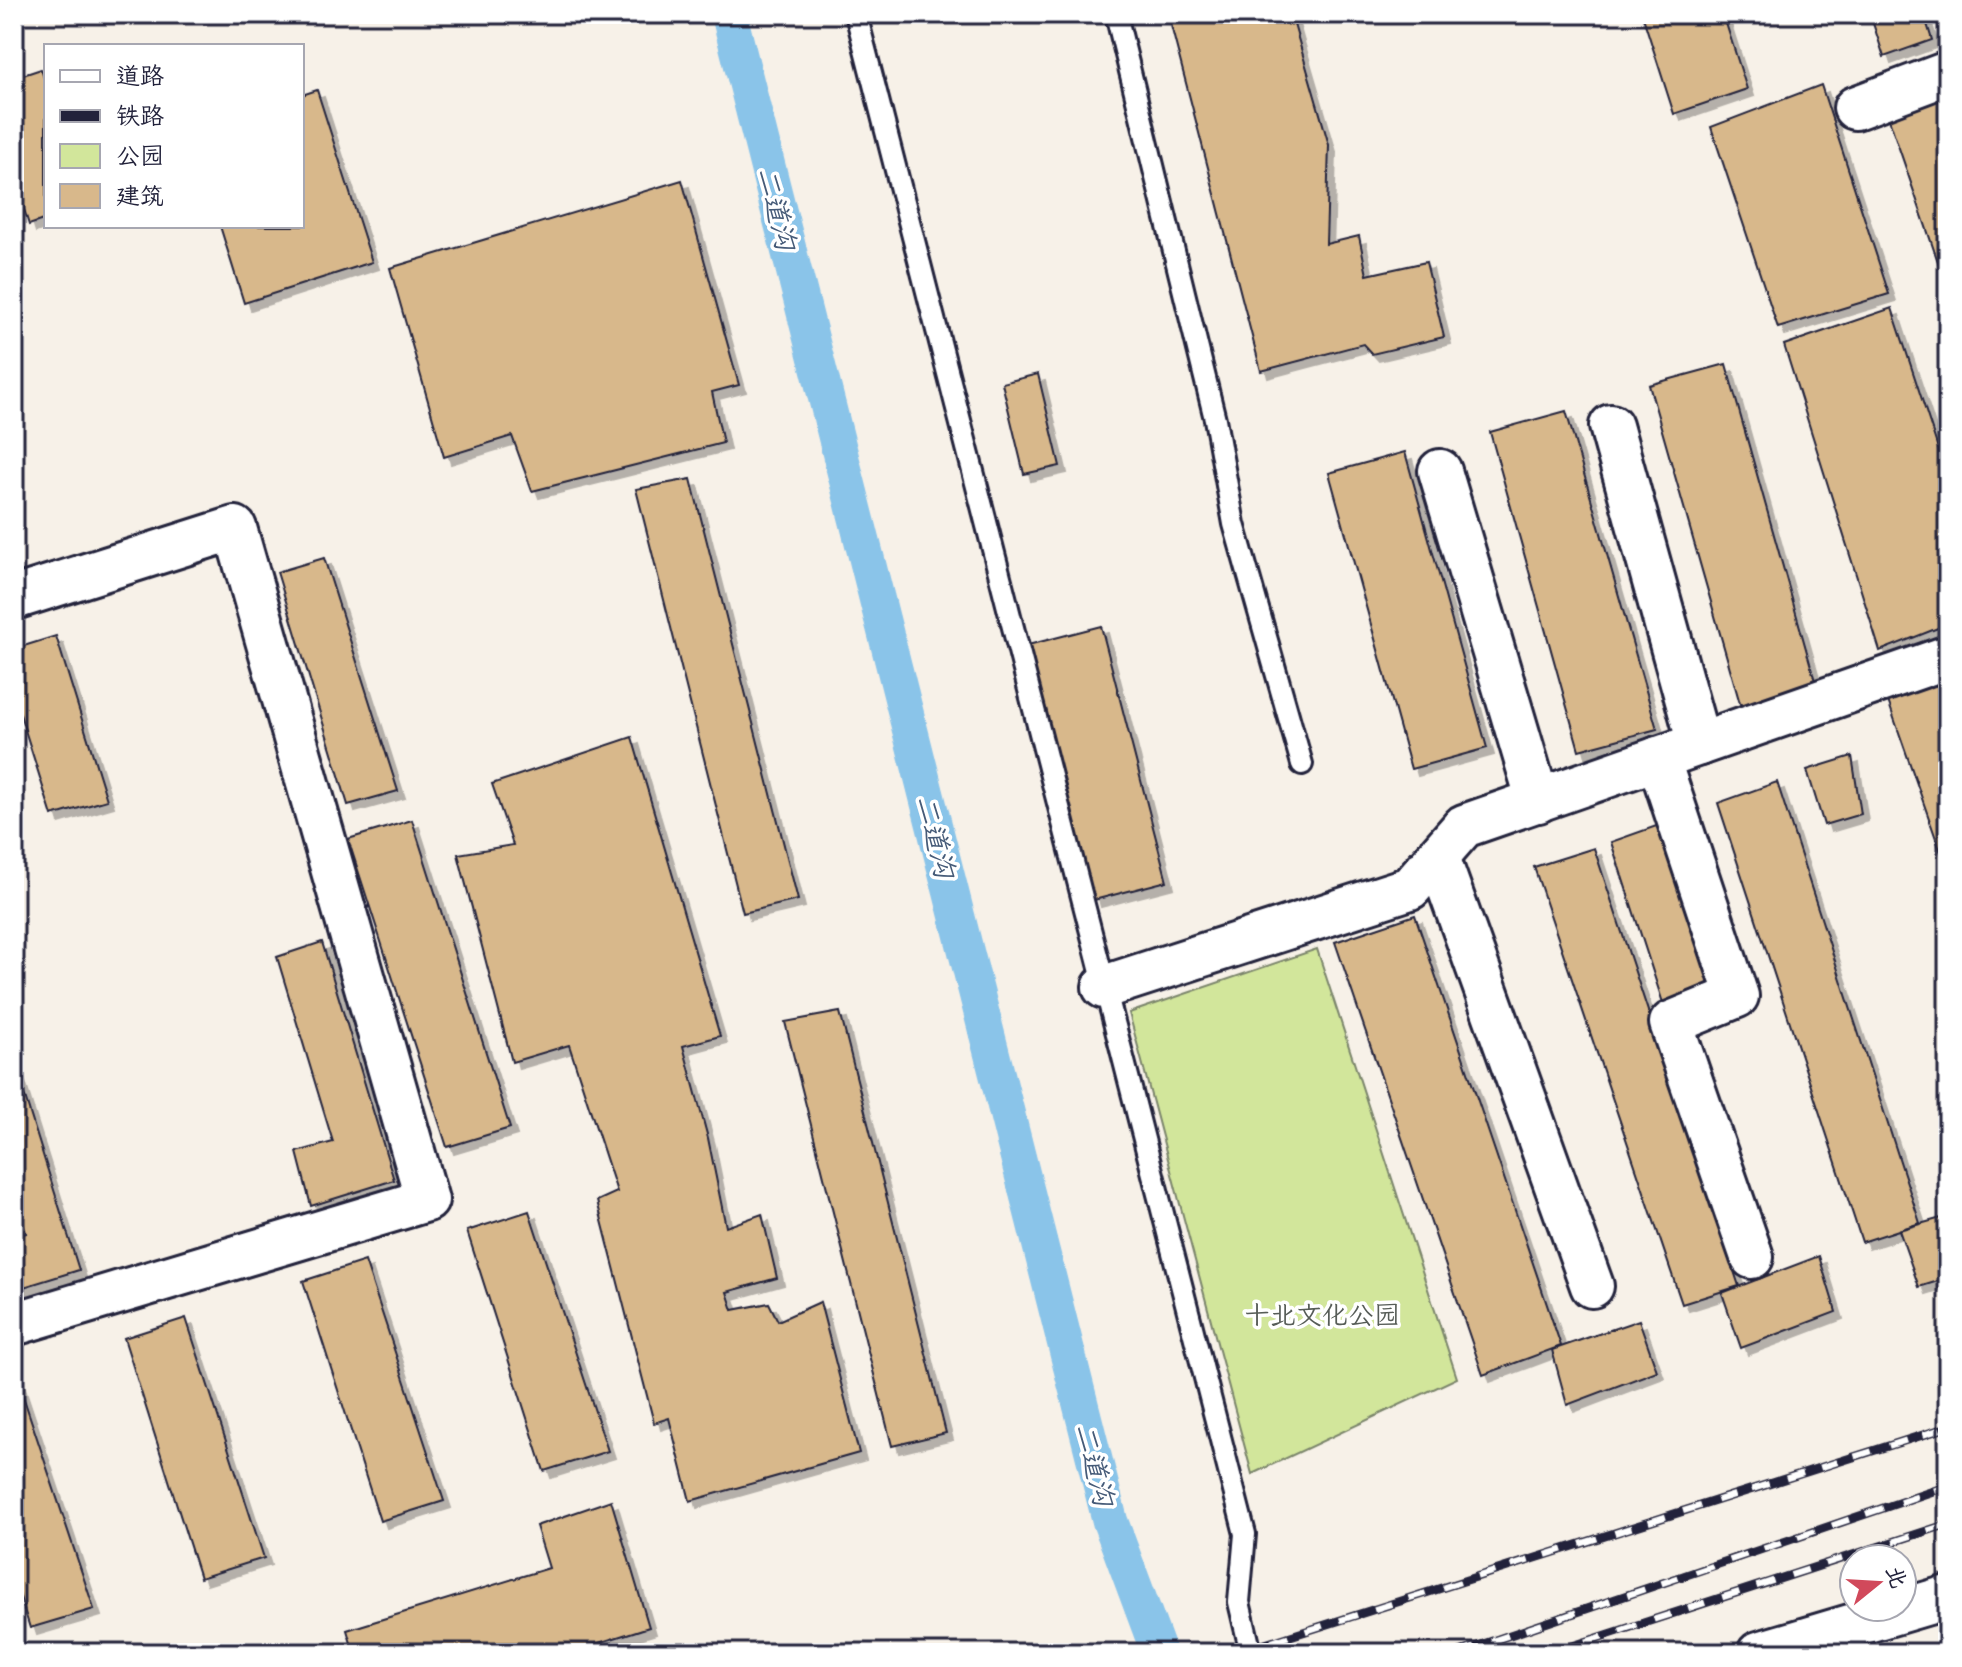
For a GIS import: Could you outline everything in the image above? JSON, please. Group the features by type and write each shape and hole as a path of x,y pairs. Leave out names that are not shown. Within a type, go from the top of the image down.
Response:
{"street":[{"path":"1855,108 1948,73"},
{"path":"1611,426 1699,744"},
{"path":"1440,471 1538,801"},
{"path":"14,598 235,528 427,1200 14,1324"},
{"path":"1104,987 1410,888 1464,826 1948,657"},
{"path":"1658,758 1737,996 1671,1023 1752,1257"},
{"path":"1438,857 1592,1286"},
{"path":"1759,1653 1948,1597"}],"lane":[{"path":"856,14 1245,1534 1239,1602 1251,1653"},
{"path":"1116,14 1215,419 1234,524 1302,764"}],"green space":[{"name":"十北文化公园","path":"1317,949 1457,1378 1252,1474 1129,1013"}],"building":[{"path":"1168,14 1291,14 1329,145 1326,244 1359,236 1367,275 1426,262 1444,337 1372,354 1363,344 1261,371"},
{"path":"1642,14 1723,14 1747,89 1674,114"},
{"path":"1870,14 1924,14 1932,40 1884,57"},
{"path":"41,69 44,78 44,220 29,225 14,178 14,78"},
{"path":"1821,85 1889,294 1778,328 1711,127"},
{"path":"317,90 372,262 244,303 221,228 304,228 304,94"},
{"path":"1944,93 1948,105 1948,291 1887,113"},
{"path":"682,180 739,385 712,392 723,443 532,491 512,436 444,457 390,268"},
{"path":"1892,308 1948,479 1948,624 1880,651 1784,345"},
{"path":"1726,364 1817,688 1741,707 1649,385"},
{"path":"1038,374 1060,466 1024,474 1002,383"},
{"path":"1566,411 1657,729 1579,750 1490,432"},
{"path":"1405,452 1487,748 1411,769 1329,473"},
{"path":"691,479 798,900 743,913 636,489"},
{"path":"324,558 398,791 348,805 277,572"},
{"path":"1101,626 1167,881 1094,900 1028,645"},
{"path":"56,636 107,800 52,816 14,695 14,649"},
{"path":"1948,681 1948,873 1888,701"},
{"path":"632,737 720,1036 683,1046 708,1138 726,1227 762,1214 777,1278 727,1292 733,1310 769,1303 778,1321 820,1302 859,1453 690,1501 669,1418 654,1423 597,1201 617,1192 569,1045 512,1062 458,854 513,845 492,784"},
{"path":"1852,756 1861,814 1824,825 1807,770"},
{"path":"1777,782 1920,1223 1862,1242 1718,803"},
{"path":"412,820 510,1128 447,1147 348,839"},
{"path":"1662,824 1715,983 1663,1003 1611,842"},
{"path":"1594,848 1739,1286 1682,1304 1534,867"},
{"path":"1415,915 1561,1346 1483,1375 1335,942"},
{"path":"322,942 394,1180 311,1206 297,1152 333,1142 277,957"},
{"path":"840,1012 946,1433 892,1446 785,1022"},
{"path":"14,1062 79,1270 14,1290 14,1237 26,1233 14,1194"},
{"path":"529,1211 608,1451 544,1471 467,1231"},
{"path":"1948,1216 1948,1278 1919,1287 1899,1230"},
{"path":"1819,1256 1836,1312 1741,1348 1722,1293"},
{"path":"365,1261 444,1501 380,1521 303,1281"},
{"path":"186,1318 264,1558 200,1578 124,1338"},
{"path":"1639,1320 1657,1371 1567,1405 1552,1350"},
{"path":"14,1369 94,1609 30,1628 14,1578"},
{"path":"611,1500 649,1627 567,1653 354,1653 347,1630 549,1568 536,1526"}],"waterway":[{"name":"二道沟","path":"729,14 1110,1521 1159,1653"}],"railway":[{"path":"1237,1653 1948,1427"},
{"path":"1457,1653 1948,1486"},
{"path":"1551,1653 1948,1524"}]}
